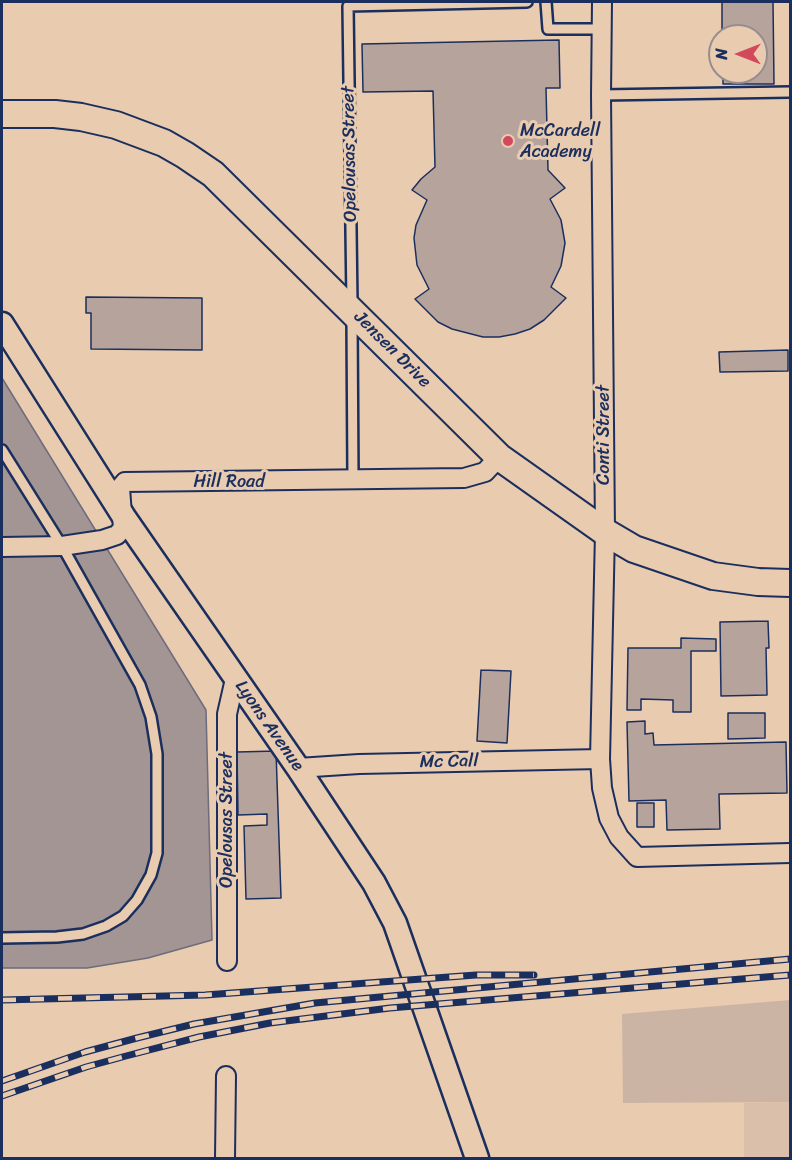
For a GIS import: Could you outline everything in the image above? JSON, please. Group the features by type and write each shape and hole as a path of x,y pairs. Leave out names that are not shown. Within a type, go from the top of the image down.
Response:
{"main road":[{"name":"Jensen Drive","path":"2,114 55,114 116,124 164,143 185,155 213,174 499,457 605,532 634,549 713,576 758,582 790,583"}],"street":[{"name":"Conti Street","path":"602,2 605,532 600,759 602,788 609,818 619,837 637,857 790,853"},
{"name":"Lyons Avenue","path":"2,324 124,517 298,768 374,883 395,923 477,1158"},
{"name":"Hill Road","path":"124,517 120,488 125,482 464,478 485,472 499,457"},
{"path":"2,547 62,546 102,540 117,535 123,528 124,517"},
{"name":"Opelousas Street","path":"227,961 226,714 235,679"},
{"name":"Mc Call","path":"298,768 359,764 600,759"},
{"path":"225,1158 226,1076"}],"lane":[{"name":"Opelousas Street","path":"353,481 354,352 348,6 527,2"},
{"path":"546,2 548,29 602,29"},
{"path":"601,95 790,92"},
{"path":"2,450 62,546 140,685 151,717 157,754 157,853 151,875 138,900 123,916 106,926 83,934 2,938"}],"shaded area":[{"path":"2,378 206,710 212,940 148,958 87,968 2,968"},
{"path":"790,1000 790,1102 623,1103 622,1014"},
{"path":"790,1102 790,1158 744,1158 744,1103"}],"building":[{"path":"722,2 773,2 774,84 768,84 768,24 722,24"},
{"path":"559,40 560,88 546,88 548,170 565,188 550,199 561,220 565,243 561,266 551,287 566,298 544,320 530,329 515,334 483,337 452,329 438,322 415,299 429,289 417,265 414,238 416,225 427,200 412,190 435,167 433,91 363,92 362,44"},
{"path":"86,297 202,298 202,350 91,349 91,313 86,313"},
{"path":"788,350 788,371 720,372 719,352"},
{"path":"768,621 767,695 721,696 720,622"},
{"path":"681,638 716,639 716,651 691,651 691,712 673,712 673,700 641,699 641,710 627,710 628,648 681,648"},
{"path":"481,670 511,671 507,743 477,741"},
{"path":"728,713 765,713 765,738 728,739"},
{"path":"645,721 645,734 653,733 654,745 786,742 787,793 719,794 720,829 667,830 666,800 629,801 627,722"},
{"path":"276,751 281,898 246,899 244,826 267,825 267,814 238,815 237,752"},
{"path":"637,803 654,803 654,827 637,827"}],"railway":[{"path":"2,1081 85,1052 137,1038 194,1024 315,1003 790,959"},
{"path":"2,1000 205,995 476,975 534,975"},
{"path":"2,1096 86,1067 126,1056 199,1037 270,1023 390,1008 790,975"}],"place":[{"name":"McCardell Academy","path":"508,141"}]}
